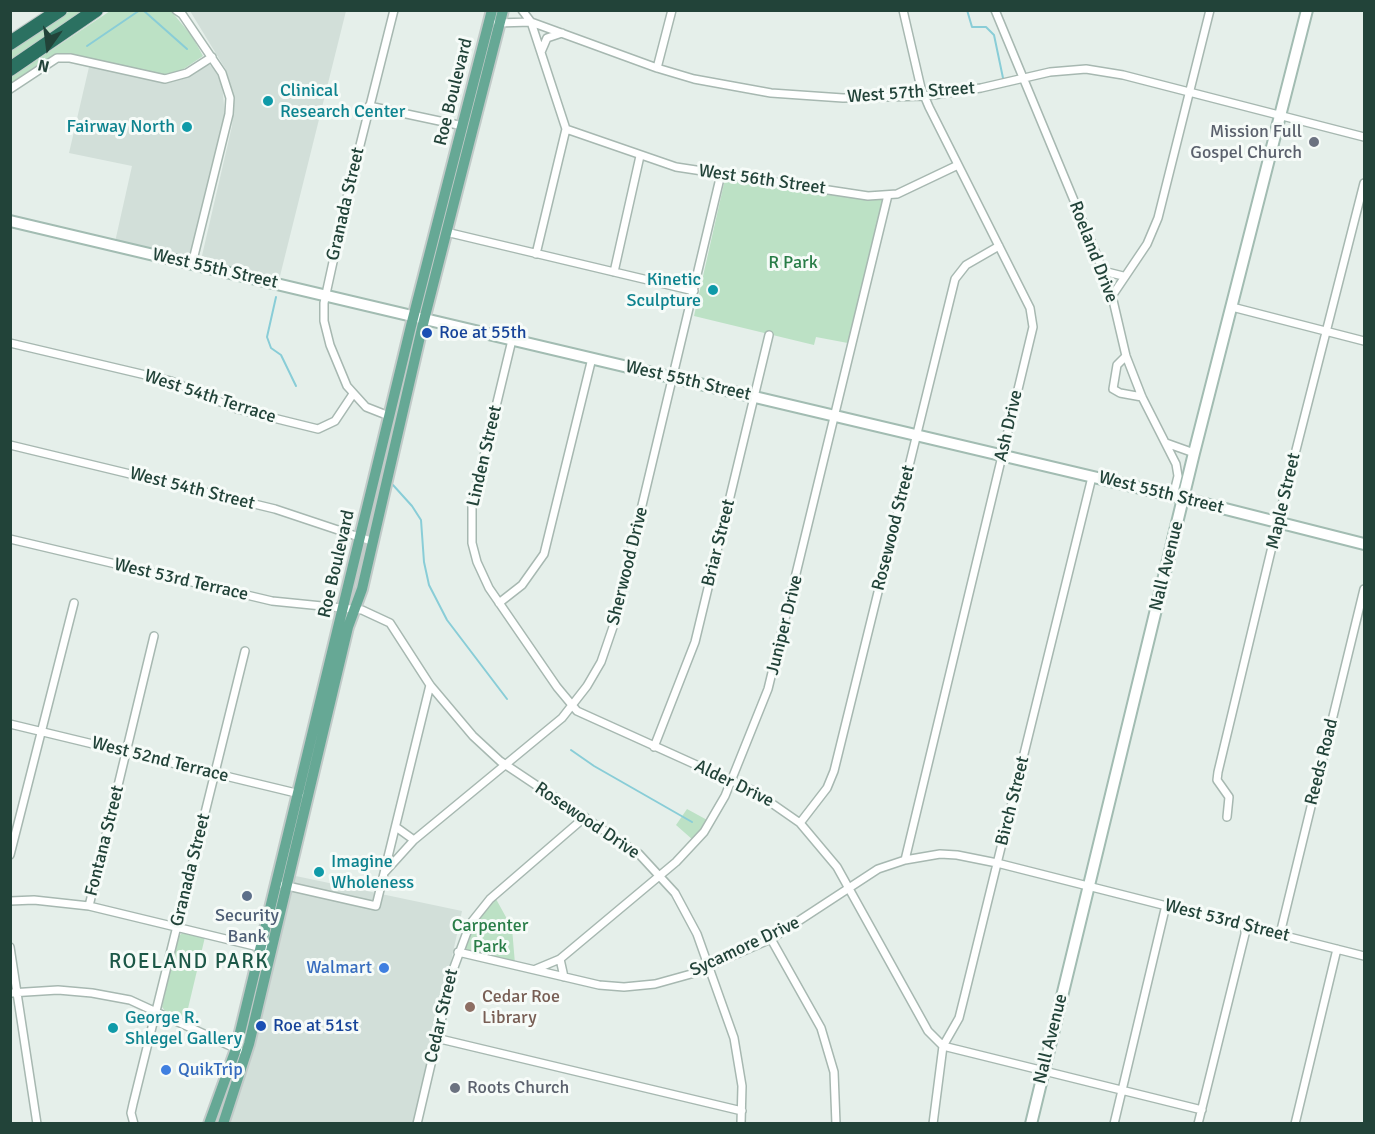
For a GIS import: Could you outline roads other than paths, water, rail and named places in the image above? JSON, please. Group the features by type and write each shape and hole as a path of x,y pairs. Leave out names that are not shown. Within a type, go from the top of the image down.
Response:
{"highway":[{"path":"10,43 60,10"},
{"path":"10,69 96,10"}],"main road":[{"name":"Roe Boulevard","path":"223,1124 349,609 362,588 366,540 390,416 446,232 494,23 492,10"},
{"name":"Roe Boulevard","path":"366,540 463,126 494,23 503,10"},
{"name":"Roe Boulevard","path":"210,1124 241,1051"}],"street":[{"name":"Granada Street","path":"353,394 346,386 330,345 324,321 325,296 394,10"},
{"path":"522,10 531,22 566,129 536,254"},
{"path":"657,68 672,10"},
{"name":"Ash Drive","path":"903,10 921,88 926,96 928,107 1030,308 1033,327 905,860"},
{"name":"Roeland Drive","path":"995,10 1112,296 1126,356 1142,397 1176,464 1178,497"},
{"path":"1112,296 1154,230 1210,10"},
{"name":"Nall Avenue","path":"1030,1124 1089,885 1178,497 1194,453 1307,10"},
{"path":"180,12 212,57 227,85 229,114 192,264"},
{"name":"West 57th Street","path":"494,23 531,22 657,68 694,79 771,93 843,98 926,96 981,88 1062,70 1086,69 1123,75 1365,137"},
{"path":"541,54 542,46 547,38 562,33"},
{"path":"10,89 57,58 70,58 165,79 187,73 212,57"},
{"path":"369,106 463,126"},
{"name":"West 56th Street","path":"566,129 676,167 868,196 888,195 910,188 958,165"},
{"path":"614,272 640,156"},
{"name":"Sherwood Drive","path":"385,872 414,840 555,724 587,686 606,649 674,378 721,174"},
{"name":"Maple Street","path":"1227,817 1229,797 1217,780 1218,772 1326,331 1365,183"},
{"name":"Juniper Drive","path":"536,969 560,959 660,875 704,832 732,780 768,689 888,195"},
{"name":"West 55th Street","path":"10,221 1002,455 1365,544"},
{"path":"446,232 694,291"},
{"name":"Rosewood Street","path":"800,823 827,789 834,771 955,279 966,265 999,246"},
{"path":"1102,271 1123,276"},
{"path":"1232,307 1365,340"},
{"name":"Briar Street","path":"654,747 695,642 770,335"},
{"name":"Linden Street","path":"499,603 477,562 470,523 472,506 512,340"},
{"name":"West 54th Terrace","path":"10,343 171,381 237,410 318,429 328,427 335,421 353,394"},
{"path":"1126,356 1117,364 1113,388 1120,393 1142,397"},
{"path":"499,603 522,585 544,554 592,358"},
{"path":"353,394 366,407 390,416"},
{"path":"1166,443 1194,453"},
{"name":"West 54th Street","path":"10,445 275,509 366,540"},
{"name":"Birch Street","path":"933,1124 943,1046 959,1018 1092,477"},
{"name":"West 53rd Terrace","path":"10,539 256,598 349,609"},
{"name":"Reeds Road","path":"1280,934 1365,590"},
{"path":"10,855 74,603"},
{"name":"Alder Drive","path":"499,603 557,687 582,715 732,780 771,801 800,823 831,857 928,1030 943,1046"},
{"name":"Rosewood Drive","path":"349,609 375,614 390,623 430,685 473,735 507,765 639,854 660,875 690,919 710,967 734,1038 741,1076 741,1124"},
{"name":"Fontana Street","path":"89,906 154,636"},
{"name":"Granada Street","path":"134,1124 131,1113 133,1104 244,651"},
{"path":"282,885 376,906 430,685"},
{"name":"West 52nd Terrace","path":"10,724 304,795"},
{"name":"Cedar Street","path":"417,1124 458,952 470,924 484,905 585,817"},
{"path":"396,827 414,840"},
{"name":"Sycamore Drive","path":"458,952 599,985 635,987 666,982 710,967 771,939 878,869 905,860 940,854 957,855 1089,885"},
{"name":"West 53rd Street","path":"1089,885 1365,956"},
{"path":"10,901 34,900 89,906 267,948"},
{"path":"1114,1124 1166,905"},
{"path":"1198,1124 1245,934 1245,925"},
{"path":"771,939 814,1014 824,1039 834,1072 836,1124"},
{"path":"10,947 14,992 37,1124"},
{"path":"1295,1124 1337,949"},
{"path":"560,959 564,977"},
{"path":"14,992 58,990 99,993 130,1000 241,1051"},
{"path":"436,1038 742,1111"},
{"path":"943,1046 1202,1110"}],"waterway":[{"path":"87,46 140,10"},
{"path":"143,10 187,49"},
{"path":"967,10 972,27 986,27 994,35 1003,78"},
{"path":"276,297 267,337 271,348 281,355 296,386"},
{"path":"393,485 421,520 424,562 429,585 447,620 507,699"},
{"path":"571,750 594,766 692,822"}],"place":[{"name":"Clinical Research Center","path":"268,101"},
{"name":"Fairway North","path":"187,127"},
{"name":"Mission Full Gospel Church","path":"1314,142"},
{"name":"Kinetic Sculpture","path":"713,290"},
{"name":"Roe at 55th","path":"427,333"},
{"name":"Imagine Wholeness","path":"319,872"},
{"name":"Security Bank","path":"247,896"},
{"name":"Walmart","path":"384,968"},
{"name":"Cedar Roe Library","path":"470,1007"},
{"name":"Roe at 51st","path":"261,1026"},
{"name":"George R. Shlegel Gallery","path":"113,1028"},
{"name":"QuikTrip","path":"166,1070"},
{"name":"Roots Church","path":"455,1088"}],"district":[{"name":"ROELAND PARK","path":"189,962"}],"park label":[{"name":"R Park","path":"793,263"},
{"name":"Carpenter Park","path":"490,936"}]}
